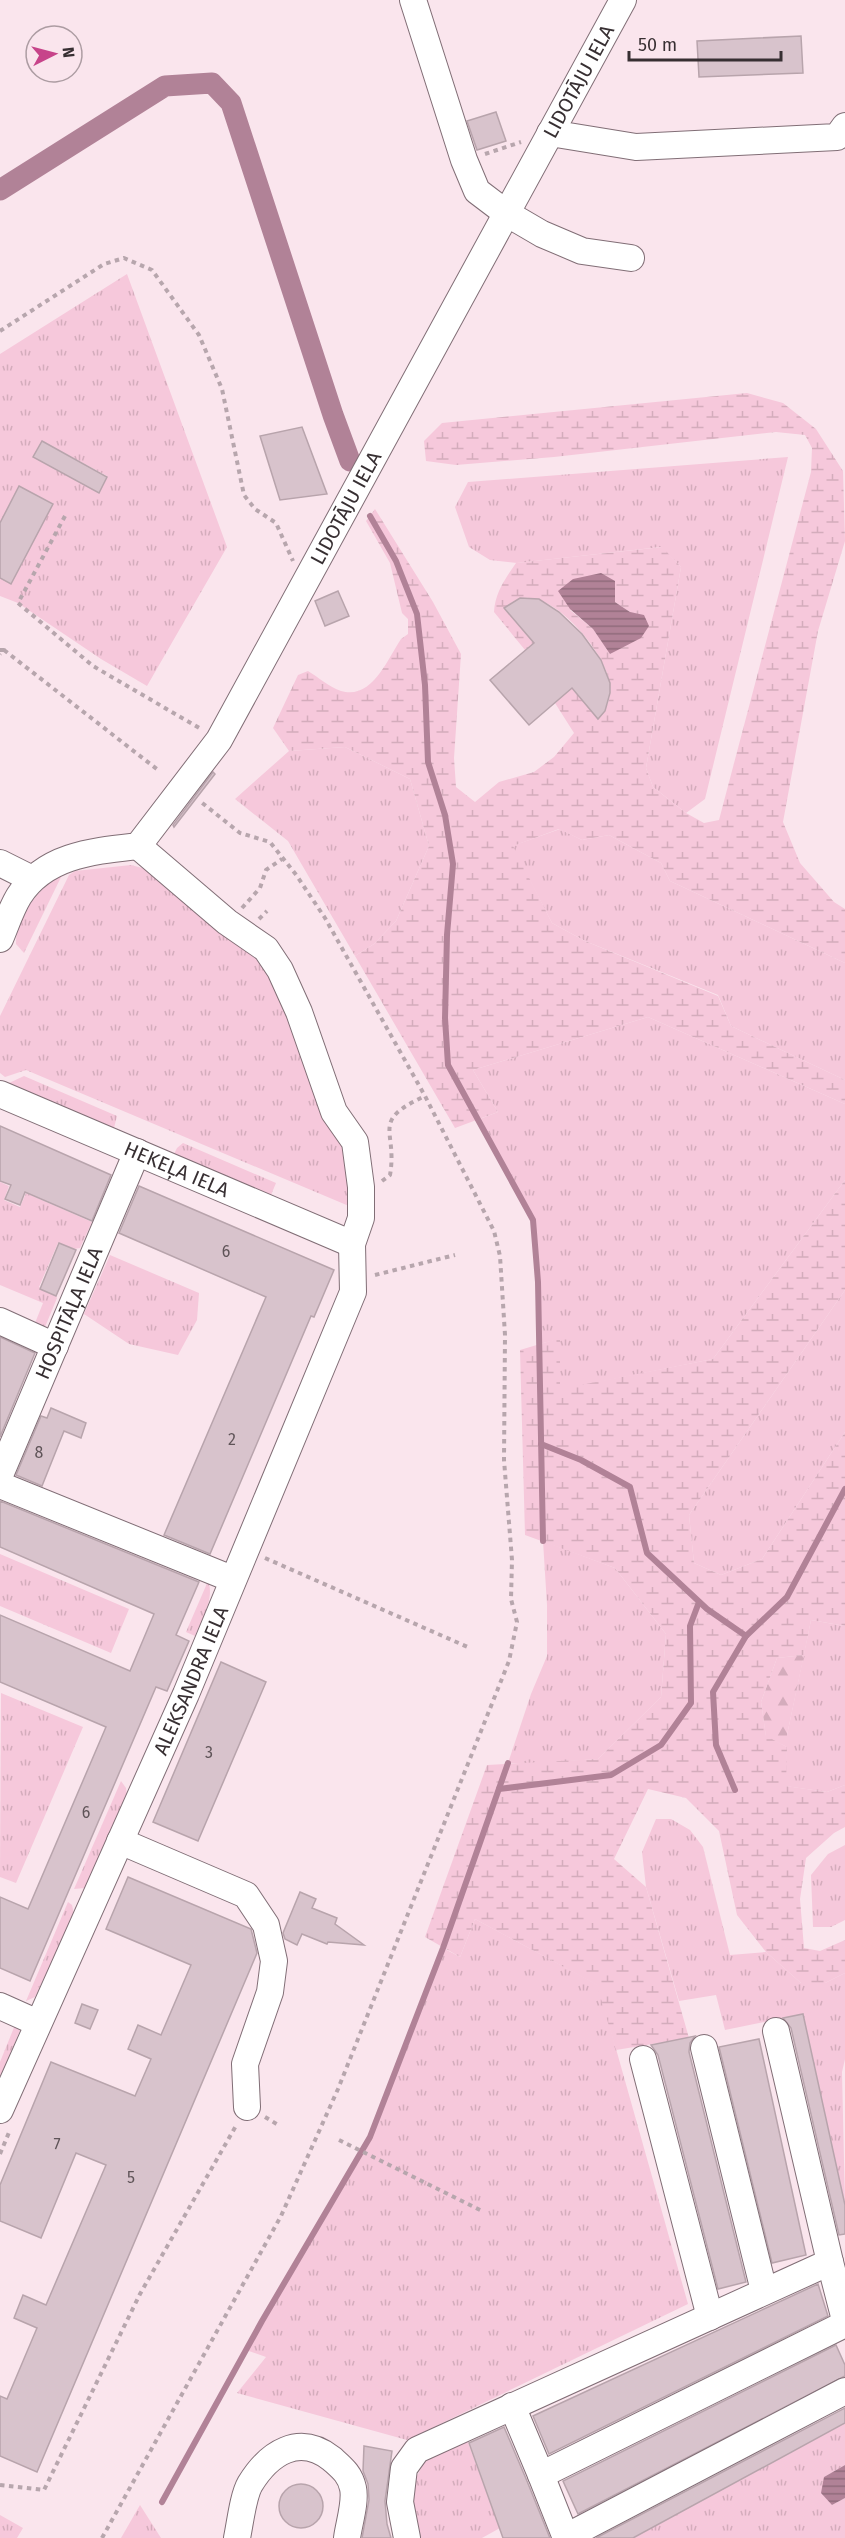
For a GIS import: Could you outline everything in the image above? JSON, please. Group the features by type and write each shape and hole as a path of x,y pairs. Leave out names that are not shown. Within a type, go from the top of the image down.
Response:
{"street":[{"path":"413,0 464,160 477,191 506,213 543,234 582,251 631,258"},
{"name":"LIDOTĀJU IELA","path":"138,846 219,740 623,0"},
{"path":"550,133 636,147 837,137 845,126"},
{"path":"0,939 18,898 32,879 76,855 138,846 227,921 266,949 280,970 299,1012 334,1112 355,1142 361,1187 361,1218 352,1244"},
{"path":"0,863 32,879"},
{"name":"HEKEĻA IELA","path":"0,1094 352,1244"},
{"name":"HOSPITĀĻA IELA","path":"0,1475 137,1152"},
{"name":"ALEKSANDRA IELA","path":"0,2110 186,1694 352,1292 354,1275 352,1244"},
{"path":"0,1321 55,1346"},
{"path":"0,1485 232,1579"},
{"path":"120,1841 246,1895 266,1925 274,1961 270,1992 245,2064 247,2107"},
{"path":"0,2006 38,2023"},
{"path":"541,2475 845,2322 776,2031"},
{"path":"704,2048 764,2291"},
{"path":"643,2059 710,2317"},
{"path":"407,2538 400,2502 404,2468 417,2450 830,2262"},
{"path":"512,2406 566,2537 845,2391"},
{"path":"237,2538 248,2486 264,2466 284,2449 300,2447 319,2449 347,2472 354,2490 347,2538"}],"path":[{"path":"464,160 550,133"},
{"path":"0,331 104,264 124,258 152,270 200,335 222,389 244,495 255,509 276,523 304,586"},
{"path":"65,516 18,603 93,666 219,740"},
{"path":"0,654 2,650 158,770"},
{"path":"102,2538 281,2216 338,2089 509,1661 517,1622 511,1599 512,1560 504,1460 505,1335 500,1256 494,1231 425,1096 325,918 297,876 270,842 240,833 201,802"},
{"path":"246,904 260,888 266,870 282,859"},
{"path":"361,1187 377,1184 390,1175 392,1161 388,1127 391,1117 405,1105 425,1096"},
{"path":"354,1275 381,1276 455,1255"},
{"path":"244,1549 470,1648"},
{"path":"0,2485 44,2490 140,2294 247,2107"},
{"path":"339,2140 482,2211"}],"green space":[{"path":"231,103 241,114 247,126 350,442 346,447 333,438 230,132 228,118"},
{"path":"127,274 227,547 147,686 101,659 18,603 0,596 0,578 11,584 53,504 19,487 0,523 0,354","holes":["42,441 107,477 33,457"]},
{"path":"747,393 783,403 816,429 843,471 845,541 818,631 783,822 800,863 834,902 845,909 845,963 670,881 661,863 609,835 582,840 559,829 513,846 552,923 585,941 718,996 731,1026 845,1080 845,1104 648,1017 473,1070 498,1112 455,1128 355,956 374,944 396,921 429,846 410,779 345,747 289,751 273,728 298,675 308,671 341,691 361,690 377,676 401,639 408,634 408,619 402,613 390,563 366,521 375,509 433,602 461,654 454,758 456,787 475,802 499,782 534,772 554,757 574,733 555,703 572,688 598,719 606,708 610,695 607,673 591,645 567,618 554,608 541,601 522,598 504,608 534,643 525,650 494,612 498,592 516,563 662,547 681,567 646,768 653,787 686,813 704,823 719,820 811,472 812,448 805,435 776,432 554,457 456,465 426,461 424,441 442,423","holes":["615,602 630,612 611,654 593,629 570,610"]},
{"path":"788,457 705,799 686,813 653,787 646,768 681,567 661,547 517,563 490,560 469,547 455,507 468,482"},
{"path":"345,747 410,779 429,846 396,921 374,944 355,956 288,841 235,799 289,751"},
{"path":"560,829 582,840 609,835 661,863 670,881 845,963 845,1080 731,1026 718,995 585,941 552,923 512,846"},
{"path":"131,865 146,869 222,926 269,969 348,1142 356,1209 26,1070 5,1077 0,1073 0,1016 69,875 75,871"},
{"path":"63,873 24,953 16,944 24,913 38,894"},
{"path":"648,1017 845,1104 845,1180 713,1359 559,1390 560,1339 539,1344 538,1282 533,1220 477,1120 498,1112 473,1070"},
{"path":"24,1076 117,1116 114,1128 9,1083"},
{"path":"183,1143 276,1183 271,1195 174,1154"},
{"path":"845,1180 845,1290 689,1515 694,1563 721,1575 762,1559 845,1432 845,1626 811,1620 804,1655 777,1658 761,1702 766,1736 787,1747 786,1786 827,1792 845,1785 845,1827 834,1833 806,1858 800,1899 804,1948 820,1951 845,1940 845,1973 825,1983 801,1983 766,1952 737,1915 719,1831 686,1798 648,1789 614,1859 646,1887 689,2038 616,2050 597,1985 475,1919 460,1957 425,1937 487,1765 598,1759 661,1697 666,1634 615,1568 525,1535 520,1350 560,1338 560,1389 713,1359"},
{"path":"0,1182 9,1186 4,1200 20,1207 26,1193 92,1222 80,1248 74,1249 58,1243 39,1287 55,1294 57,1298 45,1327 39,1327 35,1323 43,1303 0,1285"},
{"path":"110,1255 199,1293 197,1320 178,1355 129,1344 84,1314"},
{"path":"845,1290 845,1432 762,1559 721,1575 694,1563 689,1515"},
{"path":"543,1541 615,1568 666,1634 661,1697 598,1759 508,1763 531,1694 547,1656"},
{"path":"0,1554 129,1609 111,1653 0,1606"},
{"path":"208,1581 209,1601 195,1636 186,1632"},
{"path":"811,1620 845,1626 845,1785 827,1792 785,1786 787,1735"},
{"path":"804,1655 787,1735 787,1747 766,1737 761,1702 777,1658"},
{"path":"1,1693 83,1727 16,1883 0,1877"},
{"path":"121,1781 126,1788 127,1796 85,1888 74,1889"},
{"path":"656,1819 671,1819 690,1830 703,1847 730,1955 766,1952 801,1983 825,1983 845,1973 845,2059 842,2072 845,2205 803,2014 725,2030 716,1995 679,2001 646,1887 642,1852"},
{"path":"845,1845 845,1920 831,1927 813,1927 811,1875 828,1854"},
{"path":"68,1902 72,1905 74,1914 35,1997 26,2001"},
{"path":"475,1919 598,1985 688,2304 407,2440 237,2393 266,2357 246,2350 370,2137 443,1948 460,1957"},
{"path":"15,2025 21,2028 0,2078 0,2062"},
{"path":"845,2423 845,2465 824,2477 832,2505 845,2498 845,2538 633,2538"},
{"path":"467,2440 500,2528 482,2538 416,2538 410,2489 424,2463 450,2443"},
{"path":"140,2505 161,2538 121,2538"},
{"path":"0,2515 23,2528 17,2538 0,2538"}],"shaded area":[{"path":"601,573 615,581 615,602 630,612 644,615 649,626 641,638 610,654 593,629 570,609 558,591 573,579"},
{"path":"845,2465 845,2498 832,2505 821,2493 824,2477"}],"building":[{"path":"801,36 803,73 699,77 697,41"},
{"path":"496,112 506,141 477,150 467,121"},
{"path":"302,427 327,494 280,500 260,436"},
{"path":"42,441 107,477 99,493 33,457"},
{"path":"19,486 53,504 11,584 0,578 0,523"},
{"path":"338,591 349,616 325,626 315,601"},
{"path":"520,598 539,599 559,612 582,634 601,660 610,683 610,693 605,711 598,719 572,688 529,725 490,680 534,643 504,608"},
{"path":"213,772 215,774 174,827 173,825"},
{"path":"0,1126 111,1175 92,1221 25,1192 20,1205 5,1199 11,1185 0,1181"},
{"path":"139,1186 334,1270 314,1317 311,1316 210,1554 164,1535 266,1297 119,1233"},
{"path":"59,1243 76,1250 56,1296 40,1289"},
{"path":"0,1337 35,1353 0,1437"},
{"path":"51,1408 86,1423 81,1438 64,1431 42,1486 16,1475 41,1416 47,1418"},
{"path":"0,1501 199,1582 176,1635 189,1641 167,1691 156,1687 30,1981 0,1968 0,1897 28,1909 106,1727 0,1682 0,1615 130,1671 154,1614 0,1547"},
{"path":"221,1662 266,1682 198,1841 153,1822"},
{"path":"128,1877 251,1929 257,1953 37,2472 0,2456 0,2396 7,2399 37,2328 14,2318 23,2295 46,2305 106,2165 76,2153 41,2238 0,2221 0,2185 51,2062 135,2096 151,2059 128,2049 138,2025 161,2035 191,1965 106,1929"},
{"path":"300,1892 316,1899 312,1908 337,1918 335,1924 364,1945 328,1942 327,1944 302,1934 297,1945 285,1939 283,1933"},
{"path":"82,2004 98,2010 90,2029 75,2023"},
{"path":"803,2014 845,2205 845,2234 839,2235 791,2028 783,2018"},
{"path":"695,2036 690,2043 689,2052 746,2282 718,2289 658,2055 651,2045"},
{"path":"759,2039 806,2255 772,2263 719,2047"},
{"path":"818,2284 828,2316 549,2454 533,2416"},
{"path":"836,2345 845,2365 845,2376 578,2514 563,2481"},
{"path":"845,2408 845,2423 633,2538 596,2538"},
{"path":"504,2427 550,2538 503,2538 469,2443"},
{"path":"364,2446 392,2451 385,2501 391,2538 362,2538 369,2500 368,2484 363,2471"},
{"path":"301,2484 317,2490 323,2506 317,2522 301,2528 285,2522 279,2506 285,2490"}],"waterway":[{"path":"0,190 165,86 212,83 231,103 350,461"},
{"path":"370,516 396,561 417,614 425,685 428,762 445,815 453,864 447,935 445,1018 448,1065 533,1220 538,1282 543,1541"},
{"path":"541,1444 581,1460 630,1487 647,1553 707,1609 746,1636"},
{"path":"735,1790 716,1745 713,1692 746,1636 787,1597 845,1489"},
{"path":"499,1789 611,1775 661,1745 691,1703 690,1626 699,1602"},
{"path":"162,2502 262,2321 370,2137 443,1948 508,1763"}]}
